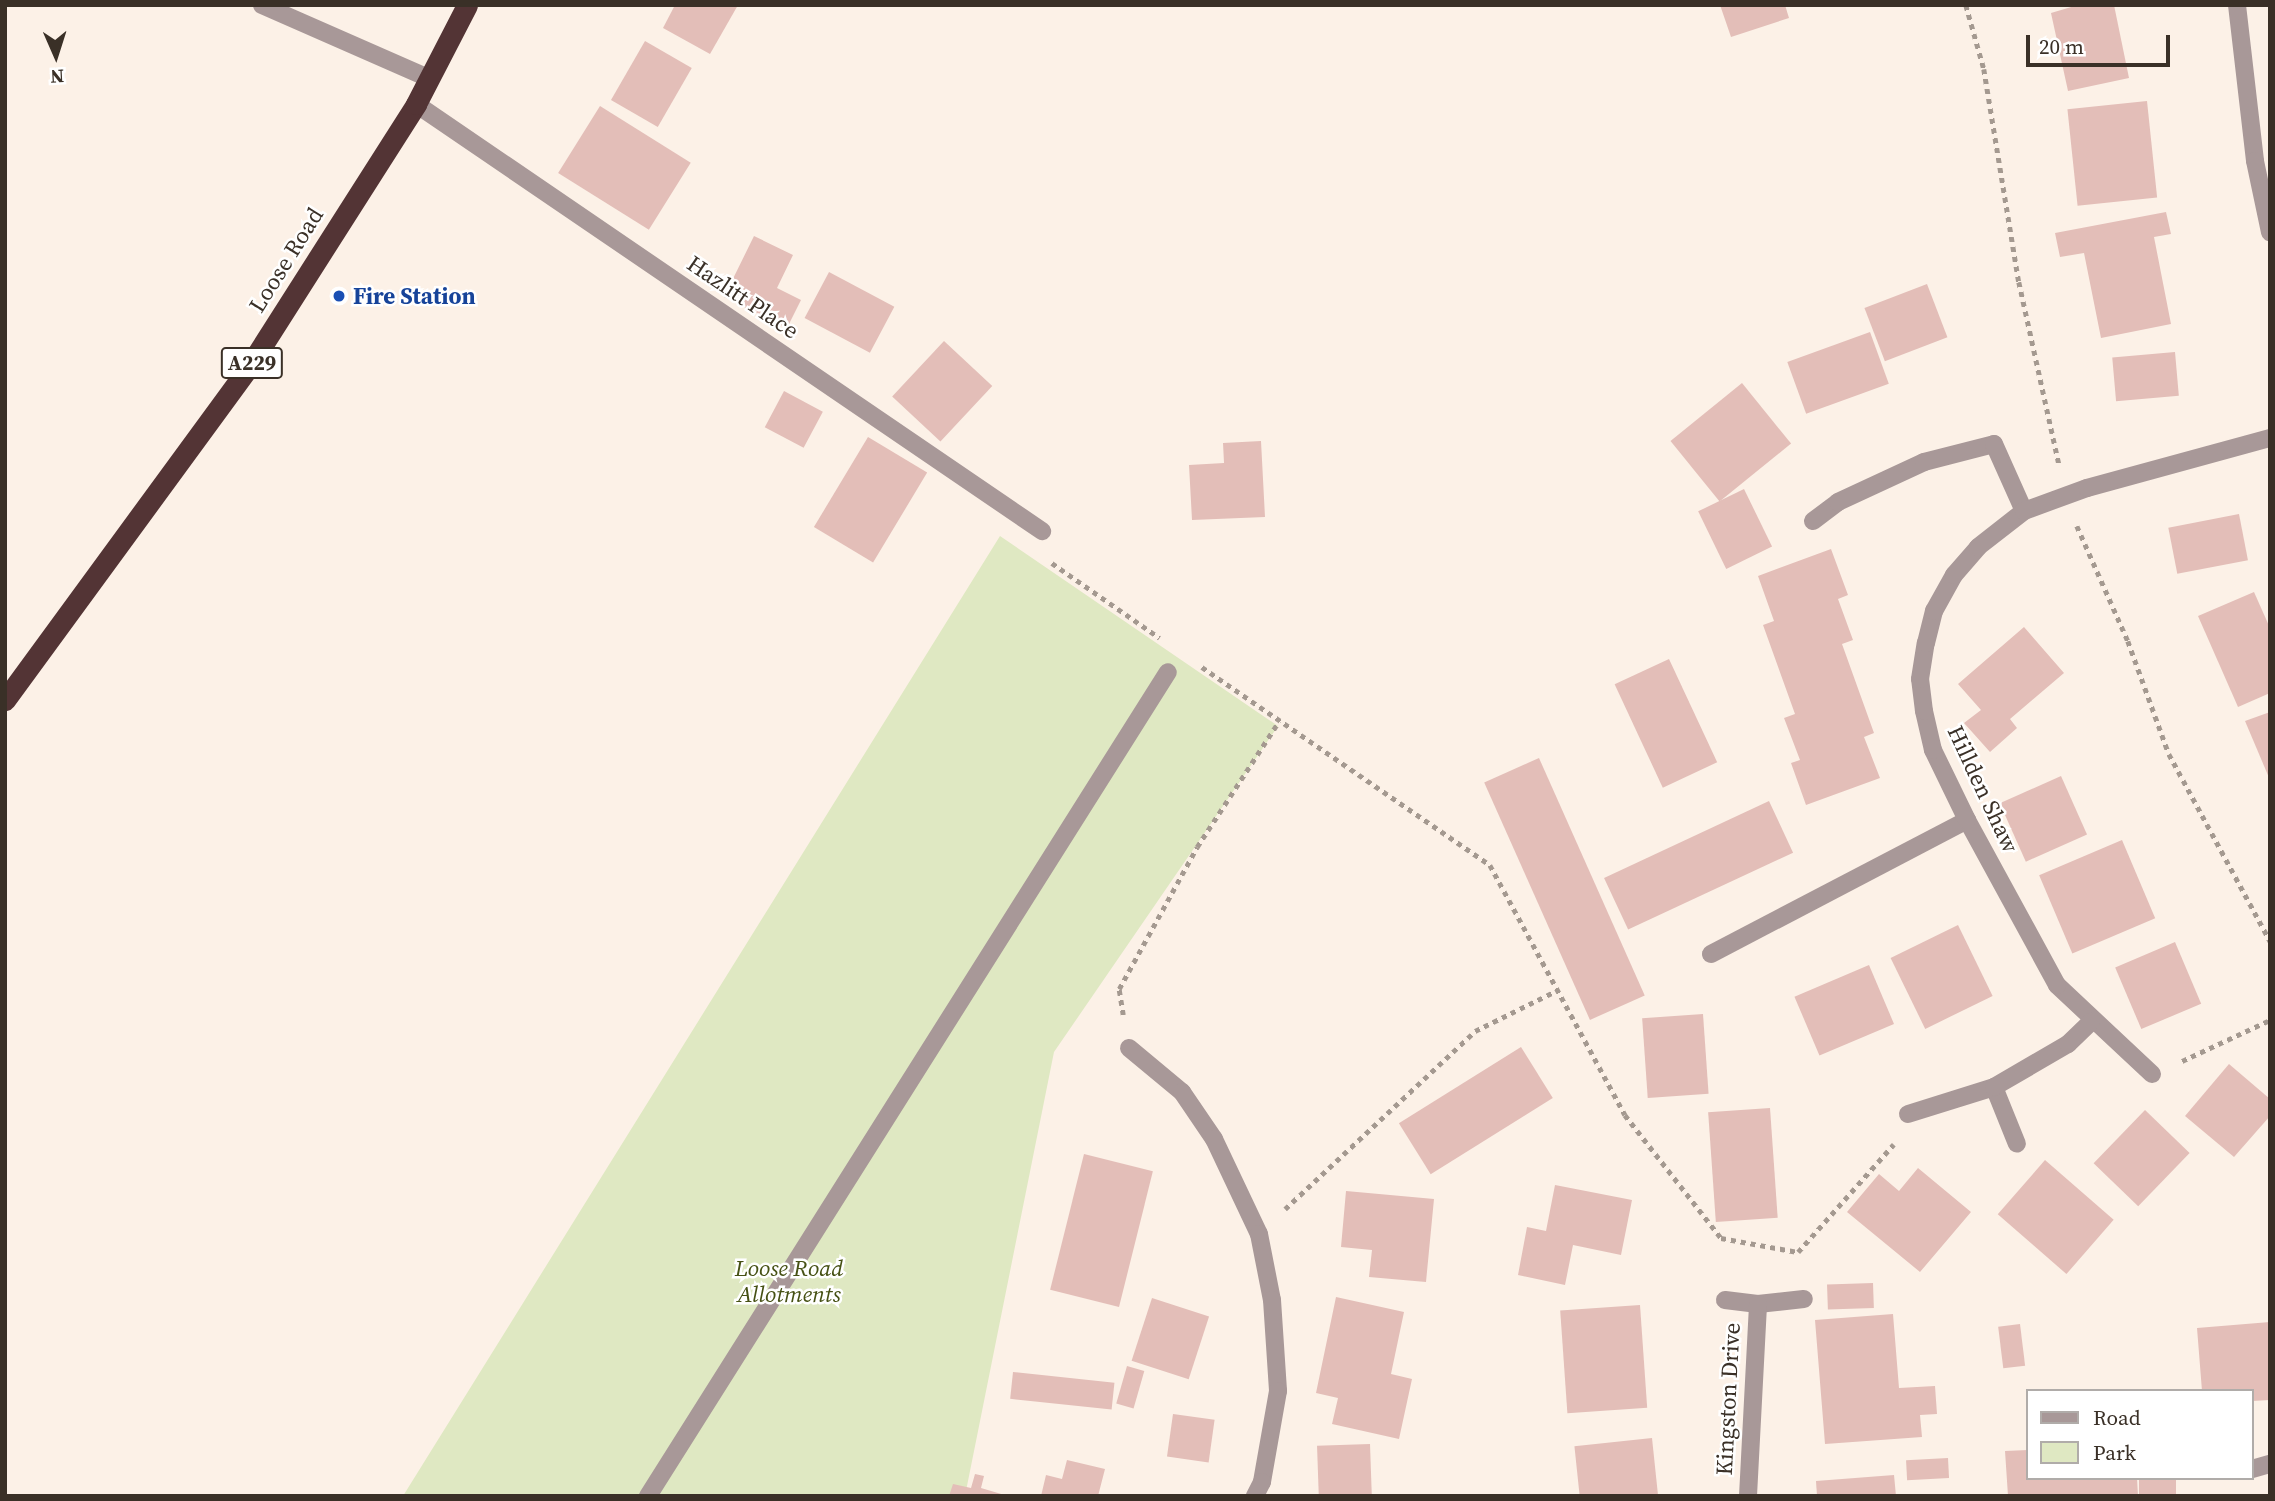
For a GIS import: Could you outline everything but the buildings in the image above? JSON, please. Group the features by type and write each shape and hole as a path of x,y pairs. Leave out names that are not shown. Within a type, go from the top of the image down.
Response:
{"highway":[{"name":"Loose Road","path":"5,700 248,368 416,104 467,5"}],"street":[{"path":"261,5 428,78"},
{"path":"2237,5 2253,149 2270,232"},
{"name":"Hazlitt Place","path":"416,104 1042,531"},
{"name":"Hillden Shaw","path":"2152,1074 2091,1022 2057,985 1966,820 1933,750 1924,711 1920,679 1926,643 1934,611 1954,575 1978,547 2024,511 2066,496 2270,438"},
{"path":"1813,521 1838,502 1924,462 1994,444 2024,511"},
{"path":"648,1496 1168,673"},
{"path":"1711,954 1966,820"},
{"path":"1908,1114 1994,1087 2068,1044 2091,1022"},
{"path":"1129,1048 1182,1092 1214,1139 1258,1234 1272,1300 1278,1391 1262,1482 1255,1496"},
{"path":"1994,1087 2017,1144"},
{"name":"Kingston Drive","path":"1725,1300 1758,1304 1804,1299"},
{"name":"Kingston Drive","path":"1748,1496 1758,1304"}],"path":[{"path":"1966,5 1984,69 2020,282 2066,496 2129,641 2169,754 2270,941"},
{"path":"1042,531 1040,555 1165,642"},
{"path":"1199,666 1490,865 1625,1115 1721,1238 1798,1252 1888,1155 1908,1114"},
{"path":"1129,1048 1119,989 1197,847 1279,721"},
{"path":"1258,1234 1475,1031 1558,990"},
{"path":"2152,1074 2270,1020"}],"green space":[{"name":"Loose Road Allotments","path":"1000,536 1278,726 1054,1052 965,1496 403,1496"}],"place":[{"name":"Fire Station","path":"339,296"}]}
